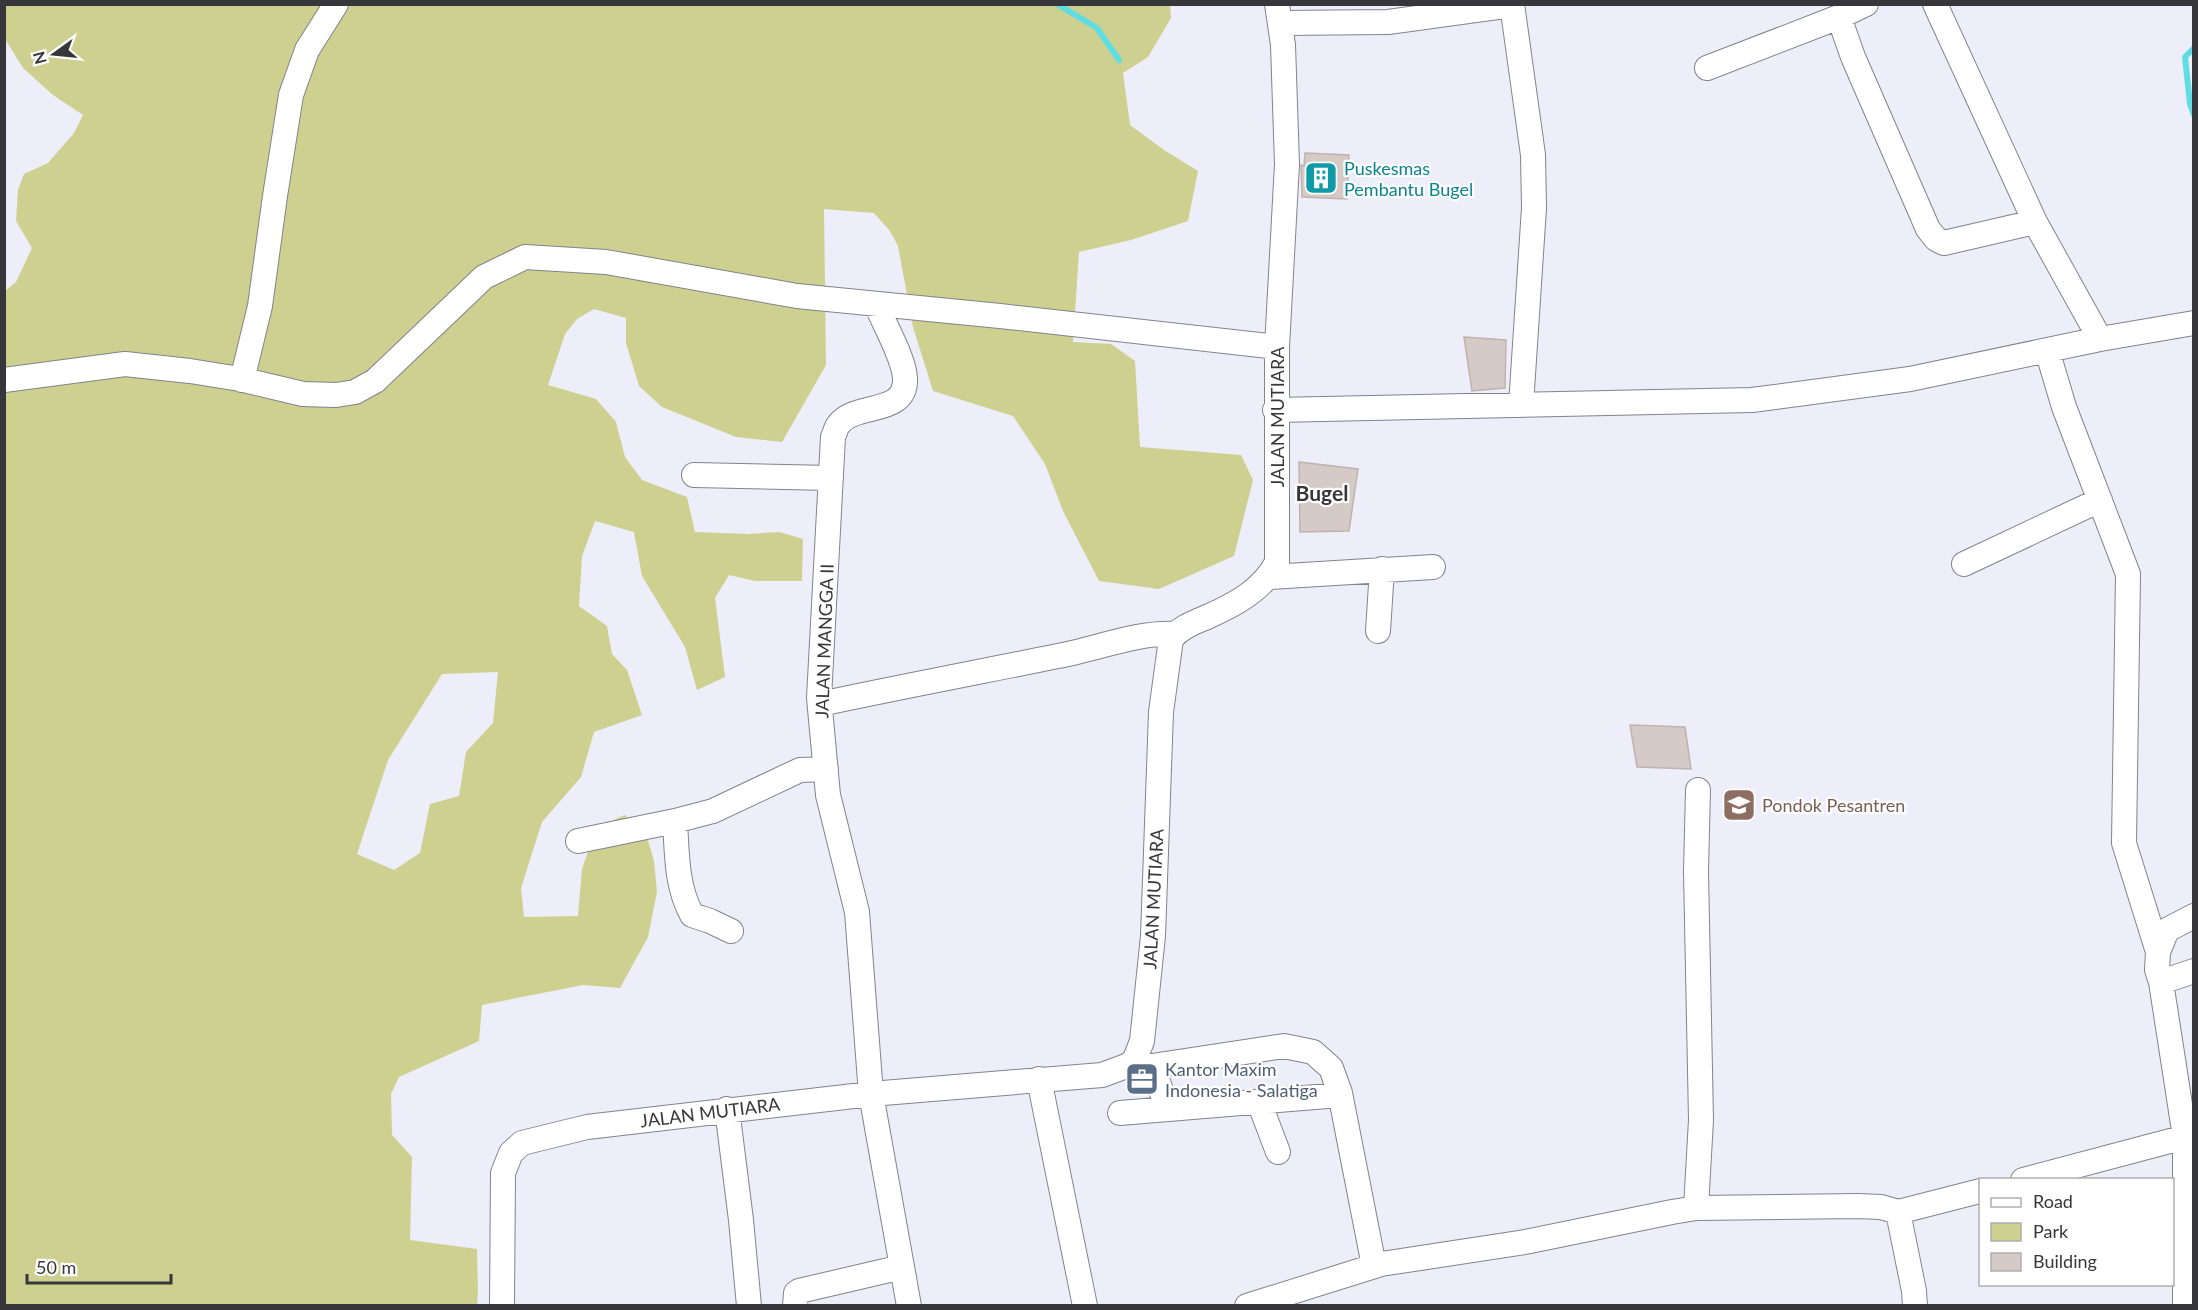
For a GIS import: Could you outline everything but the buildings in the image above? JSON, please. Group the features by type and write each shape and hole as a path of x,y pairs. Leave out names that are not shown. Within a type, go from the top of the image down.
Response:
{"street":[{"path":"242,380 260,306 274,196 291,95 307,50 336,4"},
{"path":"1707,68 1839,17 1866,4"},
{"path":"1935,4 2035,222 2100,339"},
{"path":"1279,14 1388,22 1512,5 1534,166 1534,208 1521,405"},
{"name":"JALAN MUTIARA","path":"1270,577 1277,562 1275,410 1287,164 1283,45 1279,14"},
{"path":"1839,17 1853,57 1928,229 1936,240 1944,243 2035,222"},
{"path":"4,380 125,364 190,371 303,394 336,395 355,392 375,381 484,277 525,256 606,262 797,296 1277,347"},
{"name":"JALAN MANGGA II","path":"876,304 903,365 905,379 902,394 891,404 850,416 839,424 833,437 820,704 828,795 857,912 871,1094 909,1305"},
{"path":"1275,410 1752,400 1910,379 2100,339 2193,323"},
{"path":"2047,350 2064,407 2128,573 2124,843 2158,952"},
{"path":"694,475 831,478"},
{"path":"1964,564 2100,500"},
{"path":"820,704 1061,656 1138,637 1162,633 1175,634 1185,626 1253,592 1270,577 1434,567"},
{"path":"1378,630 1382,570"},
{"name":"JALAN MUTIARA","path":"502,1305 503,1173 511,1153 522,1143 587,1127 727,1109 871,1094 1102,1075 1141,1066 1135,1059 1142,1041 1153,936 1161,712 1168,651 1175,634"},
{"path":"578,841 713,811 800,770 826,769"},
{"path":"1696,1208 1701,1120 1696,871 1698,790"},
{"path":"675,821 678,865 684,900 692,915 731,931"},
{"path":"2185,1305 2185,1137 2161,982 2157,970 2158,952 2167,930 2193,916"},
{"path":"2161,982 2193,971"},
{"path":"1167,1109 1141,1066 1284,1046 1313,1052 1331,1068 1340,1095 1374,1266"},
{"path":"1039,1079 1085,1305"},
{"path":"1120,1113 1340,1095"},
{"path":"1259,1101 1278,1152"},
{"path":"727,1109 749,1305"},
{"path":"2028,1178 2185,1137"},
{"path":"1247,1305 1374,1266 1525,1242 1696,1208 1881,1207 1898,1212 1979,1191"},
{"path":"1898,1212 1915,1305"},
{"path":"795,1305 796,1293 799,1291 902,1267"}],"green space":[{"path":"5,4 1170,5 1171,18 1148,57 1123,73 1130,125 1198,171 1188,221 1131,240 1079,252 1073,342 1111,344 1135,361 1140,447 1241,455 1253,480 1234,556 1159,589 1099,581 1063,511 1045,464 1013,416 933,391 913,327 898,246 890,231 874,213 824,209 826,365 782,442 736,437 662,407 639,386 626,343 626,318 594,309 577,319 565,334 548,385 596,399 616,422 625,457 642,480 687,497 695,532 748,534 779,532 803,539 802,581 755,581 729,575 715,598 725,677 697,690 685,647 642,576 634,532 595,521 582,556 579,606 607,626 612,654 627,670 642,715 594,732 581,777 542,822 521,888 524,917 578,916 582,869 590,846 602,825 625,815 647,837 654,861 657,892 648,937 620,988 583,985 482,1005 479,1041 399,1077 391,1094 392,1135 412,1157 410,1240 477,1249 477,1305 5,1305 5,291 16,282 32,248 16,221 18,190 24,174 48,163 74,133 83,115 53,95 23,68 5,39","holes":["498,672 493,723 466,752 459,796 430,804 420,853 394,870 357,854 388,760 442,674"]}],"waterway":[{"path":"1057,4 1097,28 1119,60"},
{"path":"2194,48 2185,57 2190,104 2194,115"}],"place":[{"name":"Puskesmas Pembantu Bugel","path":"1321,178"},
{"name":"Pondok Pesantren","path":"1739,805"},
{"name":"Kantor Maxim Indonesia - Salatiga","path":"1142,1079"}],"district":[{"name":"Bugel","path":"1322,492"}]}
